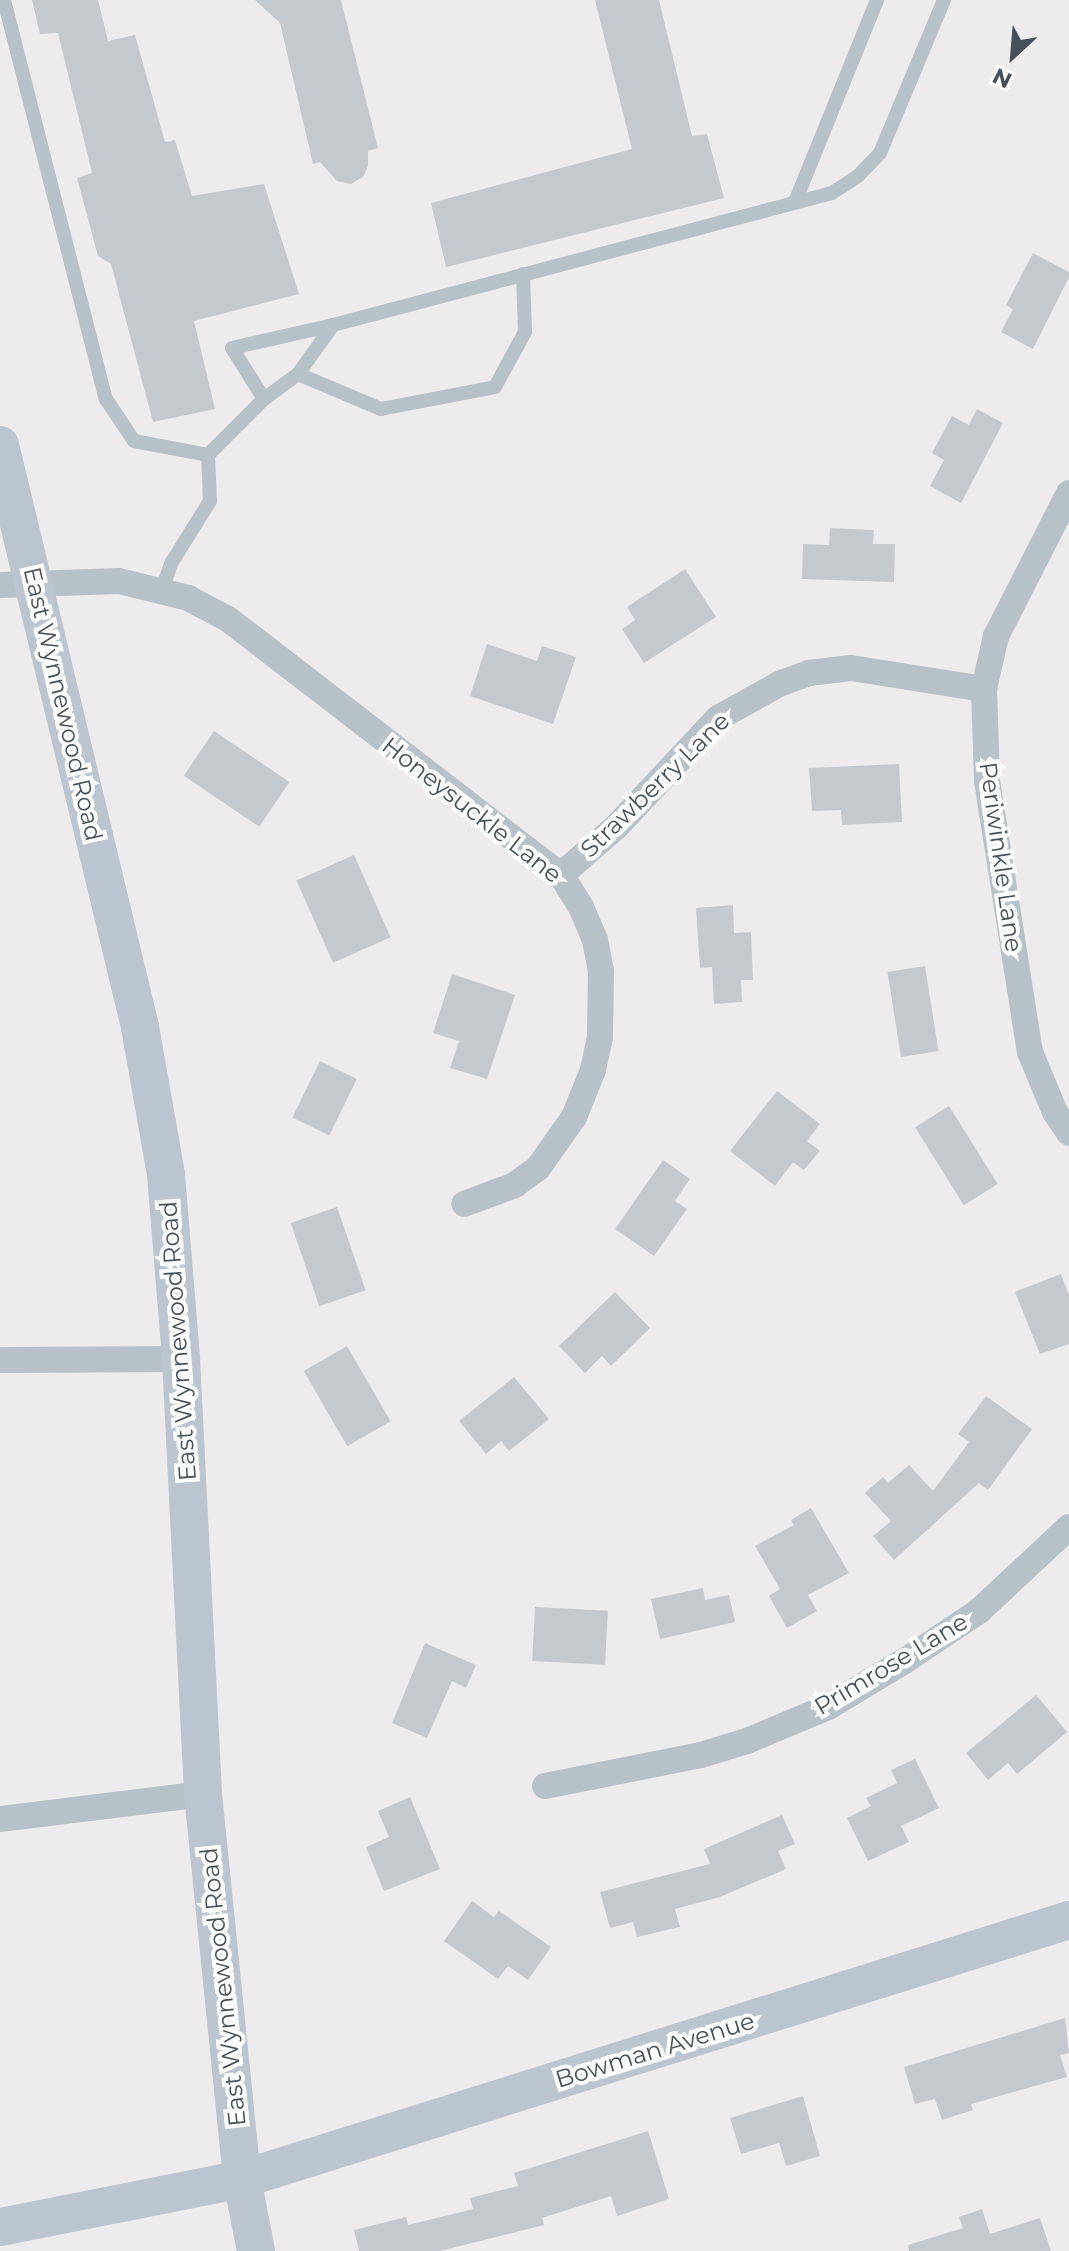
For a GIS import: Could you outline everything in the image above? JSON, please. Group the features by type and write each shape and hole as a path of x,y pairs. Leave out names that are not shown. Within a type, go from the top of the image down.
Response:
{"street":[{"name":"East Wynnewood Road","path":"0,445 18,586 140,1027 166,1175 181,1359 203,1794 242,2179 256,2251"},
{"name":"Periwinkle Lane","path":"1069,493 996,636 984,689 987,781 1030,1052 1055,1112 1069,1133"},
{"name":"Honeysuckle Lane","path":"18,586 119,581 162,589 228,619 561,875 585,918 601,971 600,1037 593,1070 574,1117 538,1168 515,1185 464,1204"},
{"name":"Strawberry Lane","path":"561,875 617,826 718,718 779,684 809,673 851,668 984,689"},
{"path":"0,1360 181,1359"},
{"name":"Primrose Lane","path":"545,1786 701,1755 747,1741 828,1707 979,1611 1069,1527"},
{"path":"0,1819 203,1794"},
{"name":"Bowman Avenue","path":"0,2227 242,2179 1069,1920"}],"lane":[{"path":"4,0 106,399 134,441 208,455"},
{"path":"795,202 877,0"},
{"path":"264,399 232,348 333,325 832,193 858,176 880,153 944,0"},
{"path":"298,374 381,409 495,387 525,332 523,274"},
{"path":"162,589 172,562 210,501 208,455 264,399 298,374 333,325"}],"building":[{"path":"32,0 98,0 108,41 135,35 165,142 175,140 192,196 264,184 299,294 194,321 215,409 153,422 111,264 98,256 77,178 92,173 58,33 40,34"},
{"path":"255,0 341,0 378,148 368,151 368,166 363,177 351,184 337,181 320,162 313,164 280,23"},
{"path":"595,0 659,0 692,136 707,134 724,198 446,267 431,203 632,149"},
{"path":"1033,253 1069,272 1069,277 1033,349 1001,332 1013,309 1006,305"},
{"path":"977,409 1003,423 961,503 930,486 944,460 932,453 952,416 969,425"},
{"path":"830,528 874,530 873,544 895,544 894,582 802,579 803,544 829,545"},
{"path":"685,569 716,617 644,663 622,629 635,620 627,607"},
{"path":"487,644 537,661 542,646 576,657 553,724 470,696"},
{"path":"214,731 289,782 259,827 184,776"},
{"path":"899,764 902,822 842,825 841,810 812,811 809,768"},
{"path":"354,855 391,937 333,963 296,881"},
{"path":"733,905 734,933 751,932 753,980 741,980 742,1002 714,1004 712,967 700,968 696,908"},
{"path":"925,966 938,1051 901,1057 887,972"},
{"path":"452,974 515,995 487,1079 450,1068 459,1041 433,1033"},
{"path":"320,1061 357,1079 329,1136 292,1118"},
{"path":"777,1091 820,1124 807,1141 820,1151 804,1170 793,1162 775,1186 730,1151"},
{"path":"949,1106 998,1184 964,1205 915,1127"},
{"path":"663,1160 690,1179 675,1201 687,1209 654,1256 615,1229"},
{"path":"337,1207 366,1290 319,1306 291,1223"},
{"path":"1061,1274 1069,1296 1069,1344 1040,1354 1015,1292"},
{"path":"615,1292 650,1328 611,1366 602,1356 585,1373 559,1346"},
{"path":"347,1346 390,1421 347,1446 304,1371"},
{"path":"514,1377 549,1419 509,1451 501,1441 486,1454 459,1421"},
{"path":"986,1396 1032,1429 988,1490 979,1483 894,1560 873,1536 891,1521 865,1493 883,1477 888,1483 909,1465 933,1491 969,1442 958,1434"},
{"path":"811,1508 849,1573 808,1595 817,1611 787,1628 769,1596 780,1589 755,1546 794,1525 791,1520"},
{"path":"703,1588 705,1600 729,1595 735,1622 660,1639 651,1599"},
{"path":"535,1607 608,1611 605,1665 532,1661"},
{"path":"425,1643 476,1665 466,1688 452,1681 427,1738 392,1723"},
{"path":"1036,1695 1067,1732 1017,1774 1008,1763 988,1780 966,1753"},
{"path":"915,1759 939,1808 901,1826 909,1842 868,1861 847,1818 871,1806 866,1798 897,1783 891,1770"},
{"path":"410,1797 440,1869 384,1891 366,1847 389,1837 378,1811"},
{"path":"782,1815 795,1844 778,1851 786,1869 720,1897 675,1909 680,1927 637,1937 633,1922 610,1928 600,1892 710,1864 704,1849"},
{"path":"472,1901 494,1917 499,1911 551,1947 528,1980 508,1966 498,1979 444,1941"},
{"path":"1065,2018 1069,2053 1060,2055 1067,2077 971,2104 973,2110 942,2120 935,2099 915,2104 904,2067"},
{"path":"803,2096 820,2156 786,2166 779,2143 741,2154 730,2118"},
{"path":"648,2131 669,2199 617,2216 611,2196 542,2218 544,2225 440,2251 359,2251 354,2230 406,2217 408,2225 473,2209 470,2198 518,2186 514,2173"},
{"path":"982,2209 990,2234 1040,2218 1051,2251 909,2251 908,2245 963,2228 959,2217"}]}
